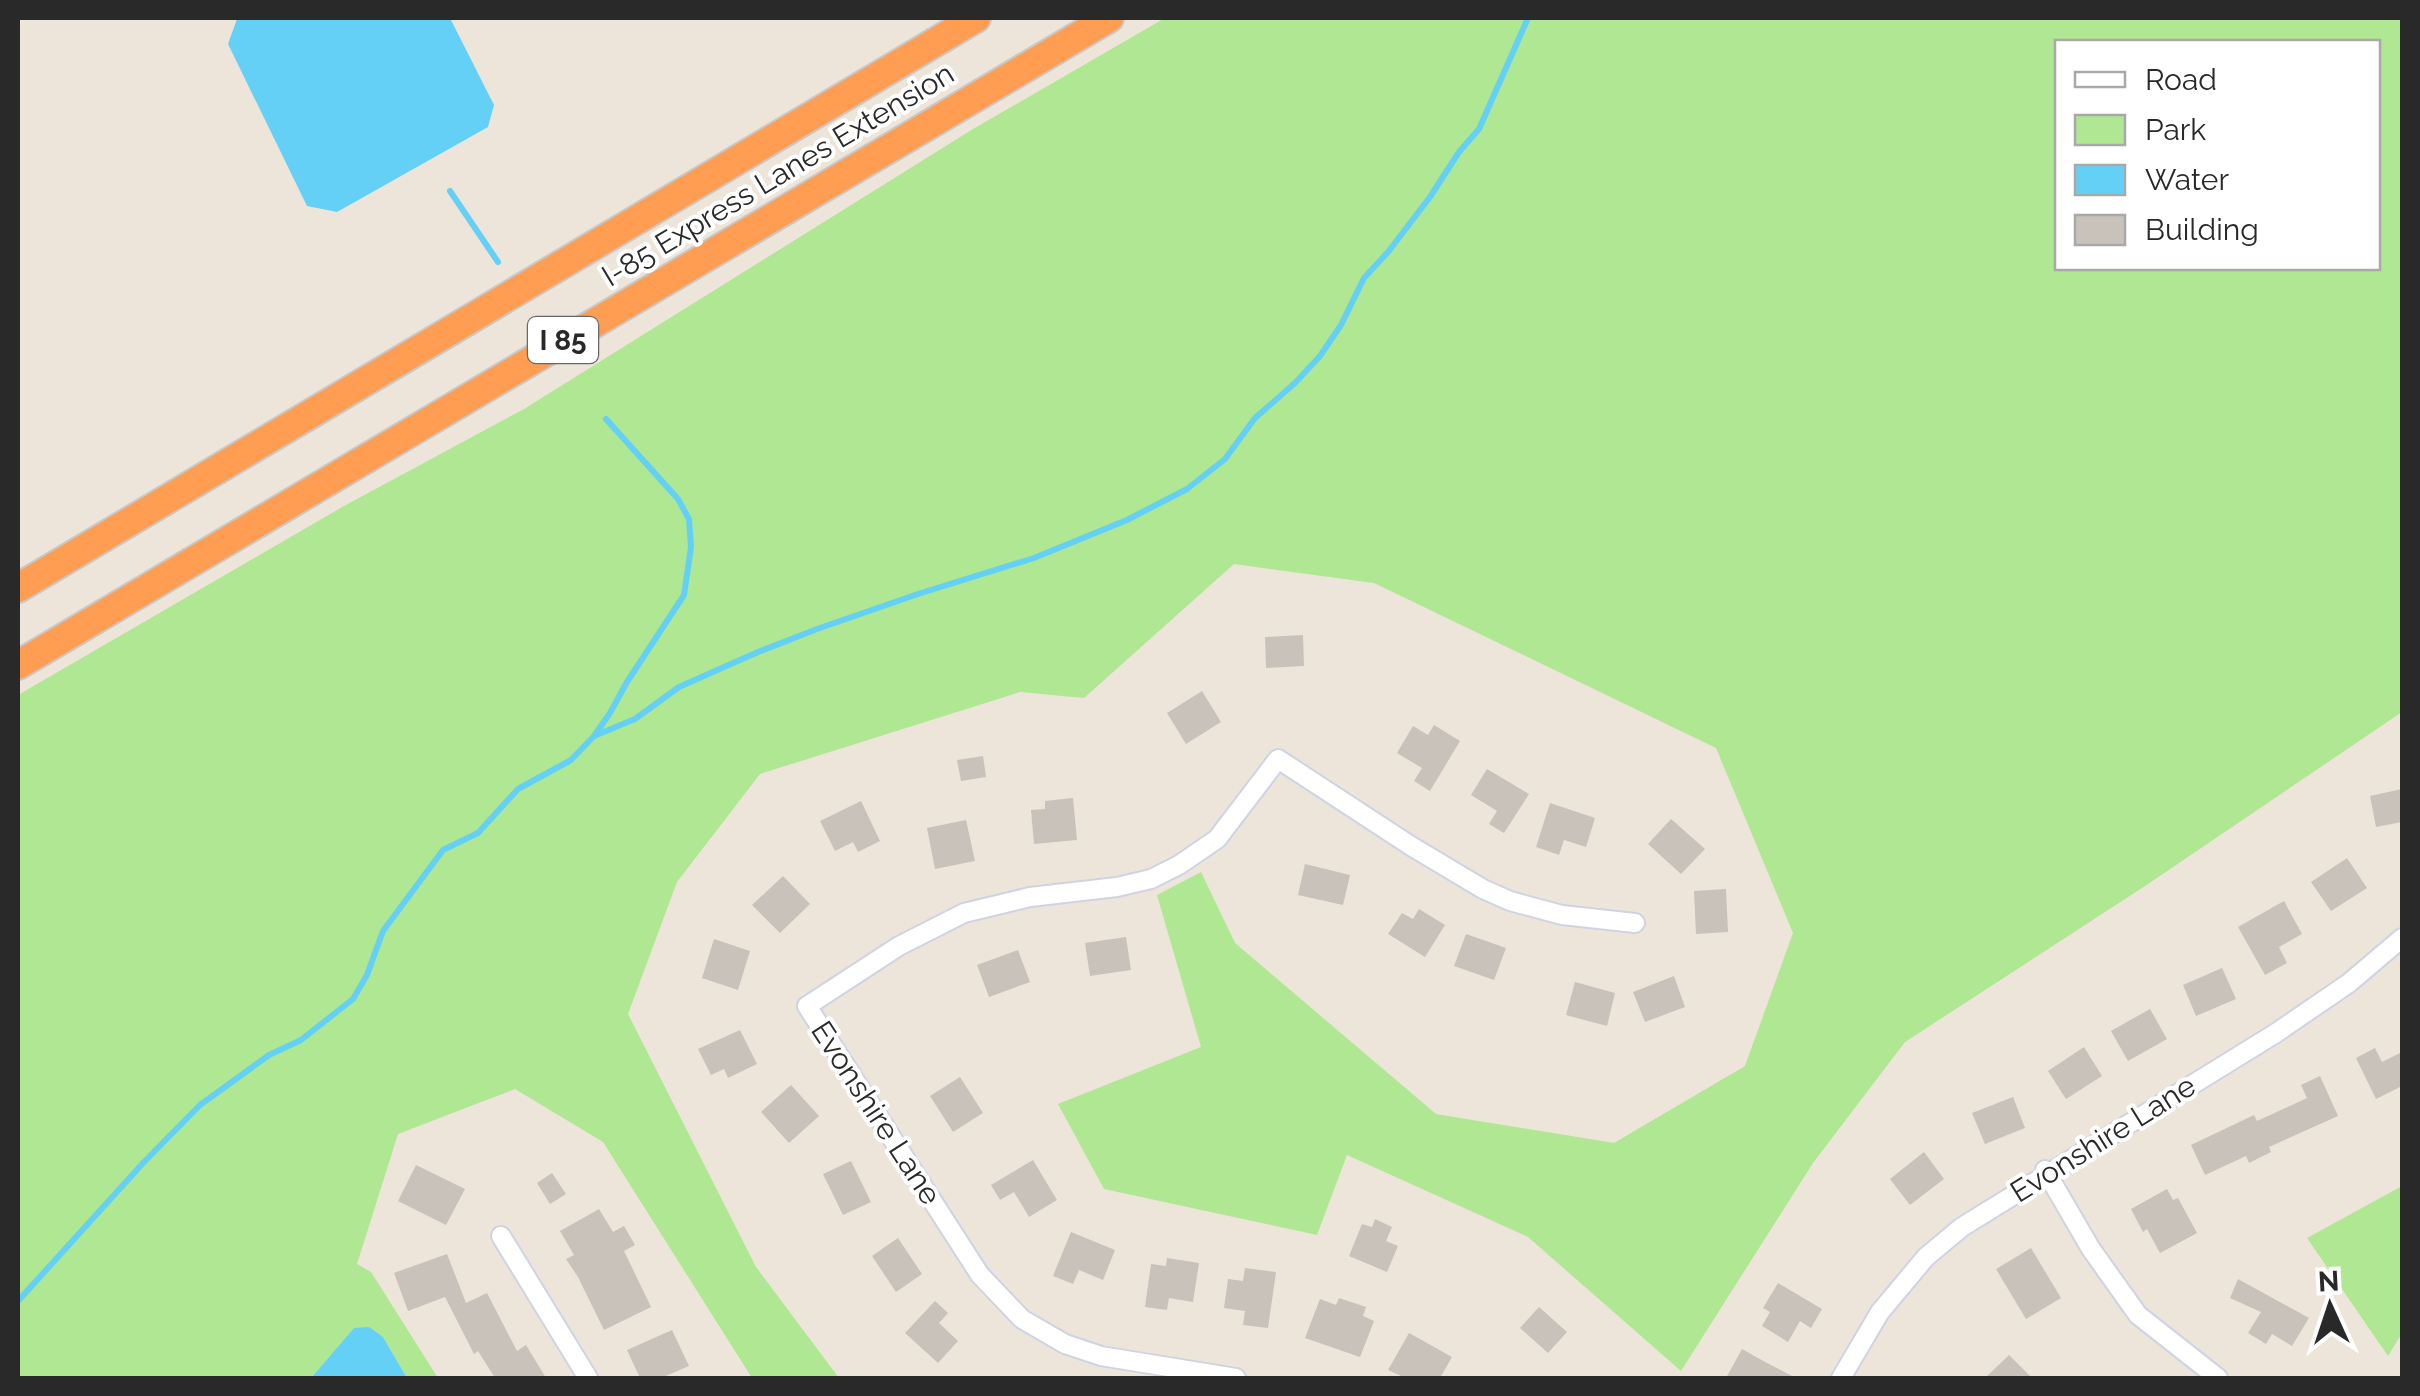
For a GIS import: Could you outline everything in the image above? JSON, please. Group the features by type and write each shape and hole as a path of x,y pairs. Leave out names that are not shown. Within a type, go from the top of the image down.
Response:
{"highway":[{"name":"I-85 Express Lanes Extension","path":"18,588 976,18"},
{"name":"I-85 Express Lanes Extension","path":"18,664 1108,18"}],"street":[{"name":"Evonshire Lane","path":"1236,1378 1101,1356 1064,1344 1022,1320 980,1275 807,1006 899,946 964,913 1030,896 1117,887 1152,879 1179,865 1217,839 1278,759 1483,889 1562,915 1635,923"},
{"name":"Evonshire Lane","path":"1841,1378 1880,1312 1926,1257 1962,1227 2046,1171 2276,1033 2349,982 2402,938"},
{"path":"2046,1171 2090,1250 2138,1315 2218,1378"},
{"path":"501,1236 588,1378"}],"green space":[{"path":"1165,18 2402,18 2402,712 1905,1042 1813,1163 1681,1371 1528,1237 1347,1155 1317,1235 1104,1189 1058,1104 1201,1047 1157,895 1201,872 1235,943 1436,1114 1614,1143 1745,1066 1793,933 1716,748 1374,583 1234,564 1084,698 1020,692 760,774 677,882 628,1014 756,1267 839,1378 752,1378 603,1142 515,1089 398,1134 357,1264 371,1272 438,1378 407,1378 383,1337 354,1328 311,1378 18,1378 18,695 344,506 524,409 973,129"},
{"path":"2402,1186 2402,1333 2388,1356 2307,1238"}],"water":[{"path":"450,18 494,105 488,127 337,212 307,206 228,44 237,19"},
{"path":"369,1327 383,1337 407,1378 311,1378 354,1328"}],"building":[{"path":"1303,635 1304,666 1266,668 1265,637"},
{"path":"1202,691 1221,722 1186,744 1167,713"},
{"path":"1434,725 1460,741 1430,791 1414,781 1422,768 1397,753 1413,726 1428,735"},
{"path":"983,756 986,777 961,781 957,760"},
{"path":"1487,769 1529,794 1504,833 1489,824 1497,811 1471,795"},
{"path":"2402,789 2402,822 2376,827 2370,796"},
{"path":"1073,798 1077,840 1034,844 1031,810 1045,809 1045,801"},
{"path":"861,801 880,841 858,852 853,842 835,851 820,821"},
{"path":"1550,803 1595,818 1586,847 1564,840 1559,855 1536,847"},
{"path":"1671,819 1705,849 1681,874 1648,844"},
{"path":"966,820 975,861 935,869 927,828"},
{"path":"2347,858 2367,888 2331,911 2311,882"},
{"path":"1305,864 1350,875 1343,905 1298,895"},
{"path":"783,876 810,904 780,933 752,905"},
{"path":"1726,889 1728,932 1696,934 1694,891"},
{"path":"2284,901 2302,934 2279,947 2287,963 2265,975 2238,927"},
{"path":"1419,909 1445,925 1425,957 1388,934 1402,913 1413,919"},
{"path":"1466,934 1506,948 1494,980 1454,966"},
{"path":"1126,937 1131,970 1090,976 1085,943"},
{"path":"714,939 750,951 738,990 702,978"},
{"path":"1018,950 1030,982 989,997 977,965"},
{"path":"2222,968 2236,999 2196,1016 2183,985"},
{"path":"1674,976 1685,1007 1645,1022 1633,992"},
{"path":"1575,982 1615,993 1607,1026 1566,1015"},
{"path":"2150,1009 2167,1039 2128,1061 2111,1031"},
{"path":"740,1030 757,1064 728,1078 724,1069 711,1075 698,1049"},
{"path":"2084,1047 2102,1076 2066,1099 2048,1071"},
{"path":"2375,1048 2382,1062 2402,1052 2402,1086 2376,1099 2356,1058"},
{"path":"2320,1076 2338,1116 2269,1147 2271,1152 2249,1163 2246,1156 2205,1175 2191,1145 2254,1115 2257,1121 2307,1098 2301,1085"},
{"path":"960,1077 983,1113 953,1132 930,1096"},
{"path":"791,1085 819,1116 789,1143 761,1112"},
{"path":"2013,1097 2025,1128 1985,1144 1972,1113"},
{"path":"1924,1152 1944,1179 1910,1205 1890,1179"},
{"path":"1033,1160 1057,1200 1029,1217 1014,1192 1000,1200 991,1185"},
{"path":"851,1161 871,1202 843,1215 823,1174"},
{"path":"416,1165 465,1189 446,1225 398,1201"},
{"path":"552,1173 566,1194 550,1204 537,1183"},
{"path":"2167,1189 2173,1200 2178,1198 2197,1233 2160,1253 2131,1209"},
{"path":"599,1209 613,1232 624,1226 635,1245 624,1251 651,1307 604,1330 566,1259 574,1255 560,1231"},
{"path":"1375,1219 1392,1227 1386,1241 1398,1246 1387,1272 1349,1256 1362,1224 1372,1227"},
{"path":"1071,1232 1115,1250 1103,1280 1079,1270 1073,1284 1053,1276"},
{"path":"898,1238 922,1274 896,1292 872,1256"},
{"path":"2031,1248 2061,1298 2026,1319 1996,1269"},
{"path":"447,1254 466,1303 487,1293 517,1351 526,1345 546,1378 495,1378 478,1351 474,1354 445,1297 408,1311 394,1273"},
{"path":"1167,1258 1199,1263 1193,1302 1169,1298 1167,1310 1145,1307 1151,1264 1166,1266"},
{"path":"1245,1268 1276,1272 1268,1328 1243,1325 1245,1311 1224,1308 1228,1279 1243,1281"},
{"path":"2238,1279 2309,1318 2292,1346 2272,1334 2266,1344 2248,1333 2261,1312 2230,1298"},
{"path":"1778,1283 1822,1309 1811,1328 1800,1321 1788,1342 1762,1326 1770,1312 1763,1308"},
{"path":"1339,1298 1366,1307 1363,1316 1374,1321 1360,1357 1305,1338 1320,1299 1336,1305"},
{"path":"935,1301 948,1313 939,1323 958,1341 938,1363 905,1333"},
{"path":"1539,1307 1567,1332 1548,1353 1520,1328"},
{"path":"672,1330 689,1366 661,1378 640,1378 627,1350"},
{"path":"1409,1333 1452,1357 1440,1378 1405,1378 1388,1370"},
{"path":"1742,1349 1767,1363 1796,1378 1726,1378"},
{"path":"2009,1355 2032,1378 1985,1378"}],"waterway":[{"path":"594,736 635,719 679,687 758,652 918,594 1034,558 1127,520 1187,489 1225,459 1255,418 1320,356 1341,325 1364,278 1388,252 1479,129 1528,18"},
{"path":"450,191 498,262"},
{"path":"18,1301 200,1105 269,1055 301,1040 353,999 367,975 383,931 443,850 478,833 518,789 571,760 610,713 684,595 691,547 689,519 678,499 606,419"}]}
